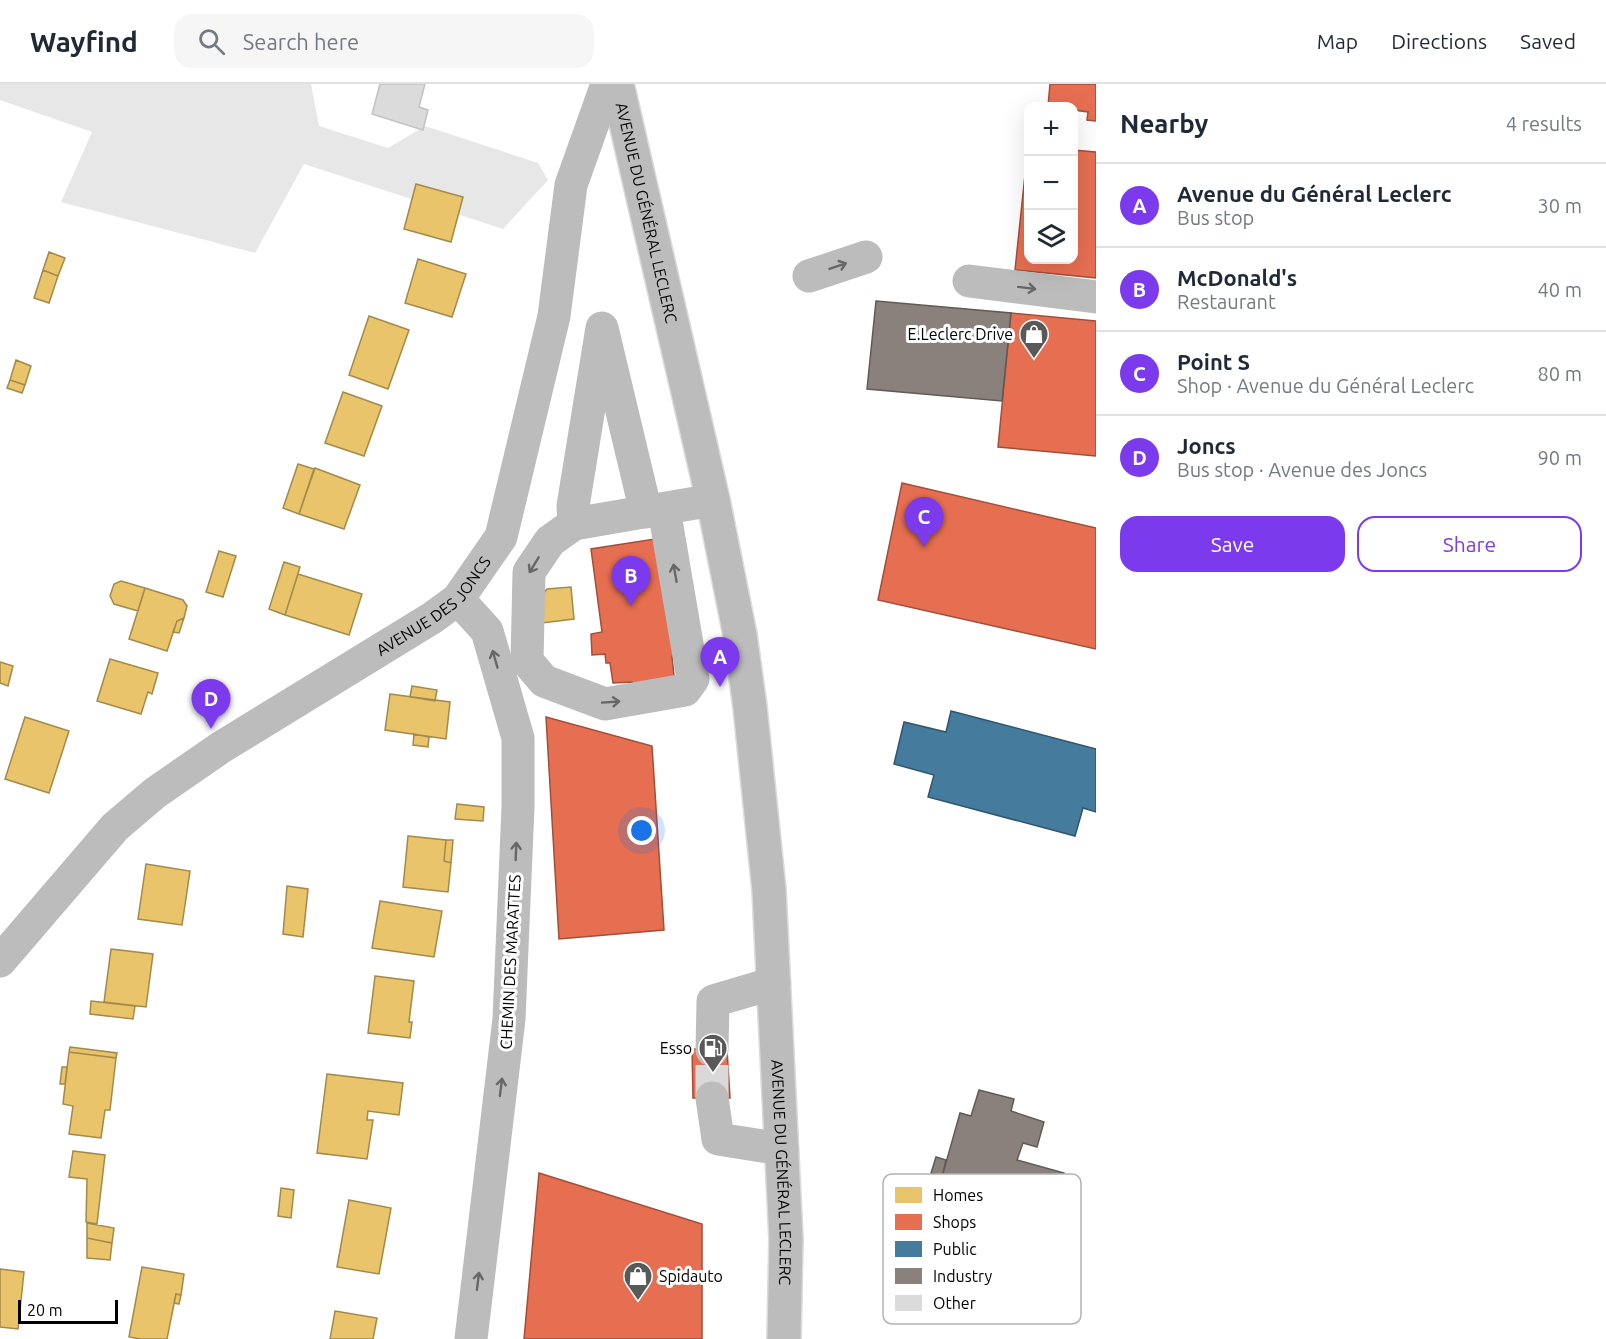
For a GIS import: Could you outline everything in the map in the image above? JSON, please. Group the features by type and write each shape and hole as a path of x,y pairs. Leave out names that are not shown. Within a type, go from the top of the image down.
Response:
{"street":[{"name":"AVENUE DES JONCS","path":"0,961 115,827 155,794 220,748 432,618 458,599 501,537 554,316 571,185 607,84"},
{"name":"AVENUE DU GÉNÉRAL LECLERC","path":"617,84 713,500 740,635 750,707 769,890 786,1239 784,1339"},
{"path":"809,276 866,257"},
{"path":"969,281 1096,297"},
{"path":"554,316 602,328"},
{"path":"602,328 655,510 693,679 685,690 605,704 544,681 527,661 529,572 550,541 574,524 655,510 713,500"},
{"path":"574,524 573,506 602,328"},
{"name":"CHEMIN DES MARATTES","path":"458,599 487,631 518,738 518,807 509,1019 471,1339"},
{"path":"712,1050 713,1001 774,983"},
{"path":"712,1098 718,1139 782,1149"}],"shaded area":[{"path":"0,84 311,84 319,126 388,148 425,126 538,163 548,180 503,229 304,164 255,253 61,202 92,132 0,100"}],"building: Homes":[{"path":"416,184 463,197 451,242 404,229"},
{"path":"49,252 65,258 58,276 43,270"},
{"path":"418,259 466,274 452,317 405,303"},
{"path":"43,270 58,276 49,303 34,298"},
{"path":"369,316 409,330 388,389 349,375"},
{"path":"16,360 31,366 25,385 10,380"},
{"path":"10,380 25,385 22,393 7,388"},
{"path":"343,392 382,406 364,456 325,443"},
{"path":"298,464 314,469 299,514 283,508"},
{"path":"315,468 360,485 344,529 299,514"},
{"path":"219,551 236,556 223,597 206,592"},
{"path":"284,562 300,567 285,615 269,609"},
{"path":"298,574 362,594 349,635 285,615"},
{"path":"121,581 145,588 138,611 114,604 110,596 114,584"},
{"path":"571,587 574,619 542,623 539,599 547,589"},
{"path":"145,588 183,600 187,606 184,618 177,621 167,651 129,639"},
{"path":"184,618 179,633 173,632 177,621"},
{"path":"110,659 158,673 152,694 148,692 141,714 97,701"},
{"path":"0,662 13,666 8,686 0,683"},
{"path":"412,686 437,690 435,701 410,697"},
{"path":"390,694 450,702 446,739 385,730"},
{"path":"25,717 69,731 49,793 5,779"},
{"path":"414,734 429,737 428,747 413,745"},
{"path":"457,804 484,807 483,821 455,819"},
{"path":"408,836 446,840 444,861 451,863 448,892 403,887"},
{"path":"446,840 453,840 451,863 444,861"},
{"path":"146,864 190,871 182,925 138,919"},
{"path":"287,886 308,889 303,937 283,934"},
{"path":"380,901 442,911 434,957 372,948"},
{"path":"111,949 153,954 146,1007 104,1002"},
{"path":"375,976 414,981 409,1022 412,1022 410,1038 368,1033"},
{"path":"91,1001 135,1006 133,1019 90,1014"},
{"path":"70,1047 117,1053 116,1058 69,1052"},
{"path":"69,1052 116,1058 110,1110 105,1110 101,1138 69,1134 73,1106 63,1104"},
{"path":"62,1067 67,1067 65,1084 60,1084"},
{"path":"327,1074 403,1083 399,1115 368,1111 367,1120 373,1120 367,1159 317,1153"},
{"path":"73,1151 105,1155 97,1224 86,1222 87,1179 69,1177"},
{"path":"281,1188 294,1190 291,1218 278,1216"},
{"path":"349,1200 391,1208 379,1274 337,1267"},
{"path":"87,1223 114,1228 112,1243 87,1238"},
{"path":"87,1238 112,1243 110,1260 87,1258"},
{"path":"142,1267 184,1274 181,1295 176,1294 167,1339 129,1337"},
{"path":"0,1269 24,1272 18,1329 0,1327"},
{"path":"176,1294 181,1295 179,1304 174,1303"},
{"path":"335,1311 377,1318 373,1339 330,1339"}],"building: Shops":[{"path":"1050,84 1096,84 1096,121 1087,120 1088,112 1078,111 1078,102 1048,102"},
{"path":"1078,150 1096,152 1096,278 1015,270 1024,184 1024,264 1078,264"},
{"path":"1011,313 1096,321 1096,456 998,447"},
{"path":"902,483 1096,528 1096,649 878,600"},
{"path":"661,538 676,655 672,656 674,676 633,689 632,682 613,683 610,663 606,663 605,654 592,655 591,634 602,632 591,549"},
{"path":"546,717 652,746 664,930 559,939"},
{"path":"692,1049 727,1049 730,1098 693,1098"},
{"path":"539,1173 702,1224 702,1339 524,1339"}],"building: Public":[{"path":"951,711 1096,749 1096,812 1083,808 1075,836 928,797 934,775 894,764 904,722 946,732"}],"building: Industry":[{"path":"876,301 1011,313 1002,401 867,389"},
{"path":"979,1090 1014,1099 1011,1111 1044,1122 1037,1147 1023,1143 1017,1160 1064,1174 943,1174 960,1113 971,1116"},
{"path":"936,1157 946,1160 943,1174 931,1173"}],"building: Other":[{"path":"380,84 425,84 419,107 428,110 423,130 372,114"}],"tunnel":[{"path":"712,1050 712,1098"}],"place":[{"name":"E.Leclerc Drive","path":"1034,360"},
{"name":"Point S","path":"924,547"},
{"name":"McDonald's","path":"631,606"},
{"name":"Avenue du Général Leclerc","path":"720,687"},
{"name":"Joncs","path":"211,729"},
{"name":"Esso","path":"713,1074"},
{"name":"Spidauto","path":"638,1302"}]}
